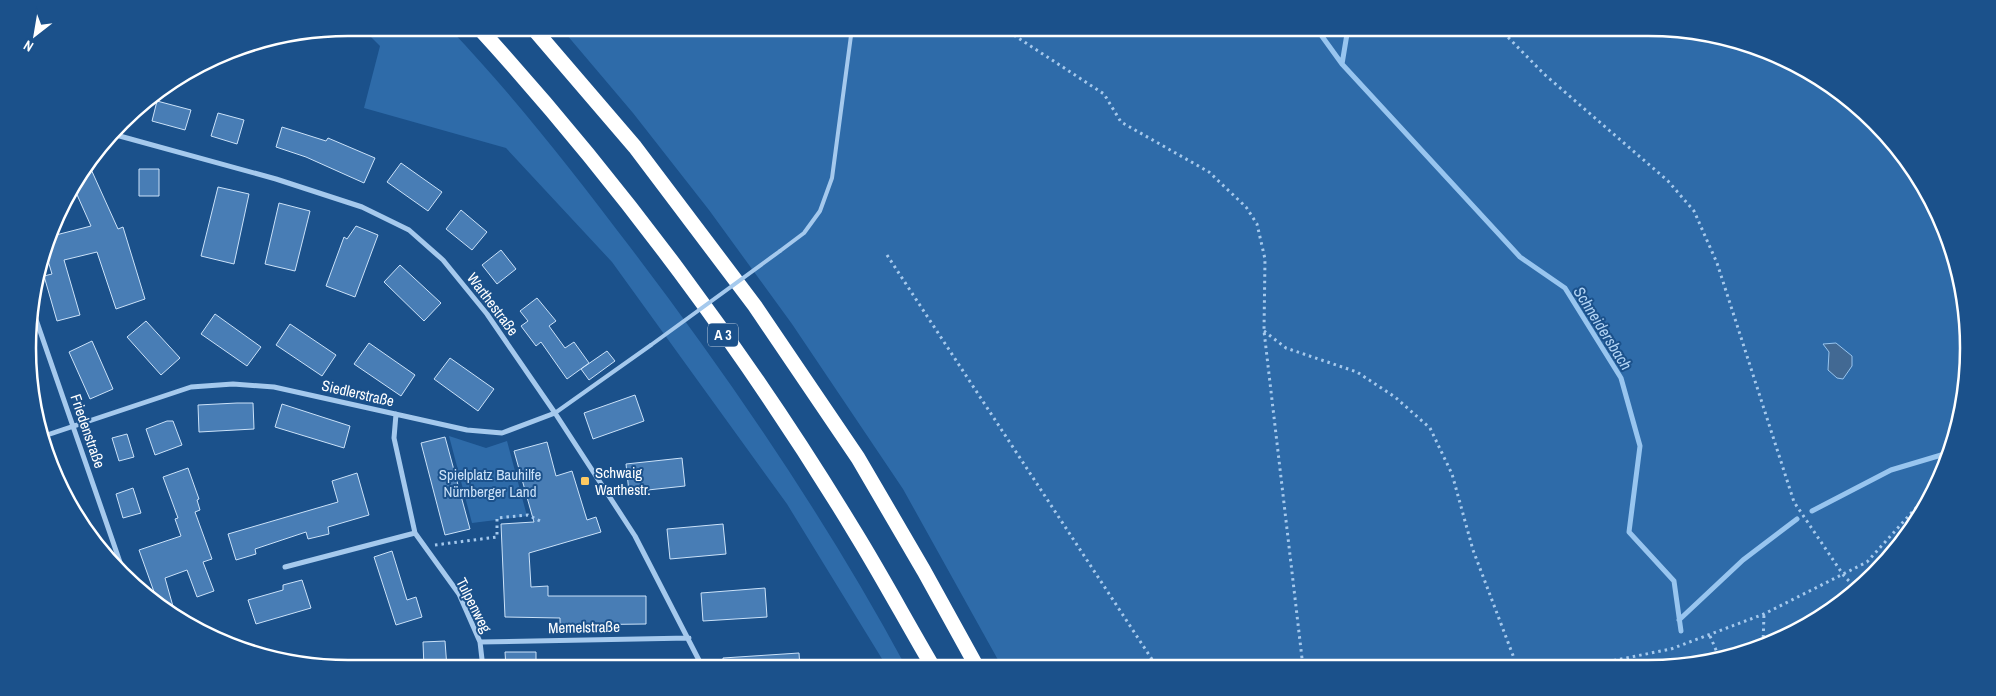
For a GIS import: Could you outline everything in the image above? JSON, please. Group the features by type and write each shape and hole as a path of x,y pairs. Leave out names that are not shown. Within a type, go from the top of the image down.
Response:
{"highway":[{"name":"A 3","path":"486,36 534,89 647,231 767,395 856,534 929,660"},
{"path":"540,36 634,147 755,306 858,458 973,660"}],"street":[{"name":"Warthestraße","path":"121,135 276,178 362,207 409,230 444,260 487,314 556,413 635,536 689,638 699,660"},
{"name":"Friedenstraße","path":"37,324 117,557"},
{"name":"Siedlerstraße","path":"49,434 191,387 233,384 274,387 467,430 502,433 556,413"},
{"name":"Tulpenweg","path":"396,414 394,438 415,533 459,594 480,642 481,660"},
{"path":"285,567 415,533"},
{"name":"Memelstraße","path":"480,642 689,638"}],"lane":[{"name":"Siedlerstraße","path":"556,413 804,233 820,211 832,178 851,36"}],"path":[{"path":"1016,36 1104,94 1121,122 1208,172 1246,207 1257,224 1265,259 1264,331 1302,660"},
{"path":"1507,36 1544,74 1668,181 1694,211 1717,263 1794,502 1844,576 1852,584"},
{"path":"887,255 1152,660"},
{"path":"1264,331 1286,348 1357,372 1395,397 1430,428 1452,474 1473,550 1513,660"},
{"path":"1616,660 1671,649 1710,636 1764,614 1844,576 1867,562 1914,510"},
{"path":"424,546 497,537 497,518 528,515 542,522"},
{"path":"1763,637 1764,614"},
{"path":"1710,636 1717,652"}],"green space":[{"path":"370,36 456,36 520,107 668,297 741,400 810,504 902,660 883,660 787,504 612,262 506,148 364,108 380,46"},
{"path":"568,36 1648,36 1709,42 1767,60 1786,68 1821,89 1854,114 1882,142 1907,175 1928,210 1936,229 1954,287 1960,348 1954,409 1943,448 1928,486 1907,521 1882,554 1854,582 1804,618 1767,636 1729,649 1689,657 1648,660 998,660 903,489 792,324 709,210 633,113"},
{"name":"Spielplatz Bauhilfe Nürnberger Land","path":"449,436 486,448 507,441 527,516 472,523"}],"shaded area":[{"path":"1836,343 1852,356 1852,366 1843,379 1837,378 1828,370 1829,352 1823,344"}],"building":[{"path":"158,101 191,110 185,130 152,121"},
{"path":"218,113 244,120 237,144 211,136"},
{"path":"282,127 326,141 328,138 375,158 364,183 306,157 276,147"},
{"path":"401,163 442,192 428,211 387,182"},
{"path":"139,169 159,169 159,196 139,196"},
{"path":"92,171 118,229 123,227 145,299 116,309 97,252 64,260 80,315 57,321 44,277 52,274 48,262 53,248 58,234 91,226 77,194"},
{"path":"218,187 249,194 234,264 201,256"},
{"path":"279,203 310,211 295,271 265,264"},
{"path":"461,210 487,232 472,250 446,229"},
{"path":"356,226 378,235 355,297 326,286 344,237 347,239"},
{"path":"501,250 516,269 497,284 482,265"},
{"path":"400,265 441,303 424,321 384,282"},
{"path":"537,298 556,321 549,326 565,348 574,342 589,363 567,379 541,342 536,346 521,326 528,321 520,311"},
{"path":"215,314 261,347 247,366 201,334"},
{"path":"146,321 180,358 161,375 127,337"},
{"path":"290,324 336,355 322,376 276,345"},
{"path":"92,341 113,389 90,399 69,352"},
{"path":"369,343 415,375 401,396 354,364"},
{"path":"607,351 615,361 589,380 581,369"},
{"path":"450,358 494,389 478,411 434,379"},
{"path":"635,395 644,421 593,439 584,413"},
{"path":"253,403 254,429 199,432 198,405"},
{"path":"282,404 350,426 344,448 275,427"},
{"path":"167,421 173,421 182,445 155,455 146,429"},
{"path":"127,434 134,457 119,461 112,438"},
{"path":"445,437 470,529 445,535 421,443"},
{"path":"547,442 556,476 572,471 587,520 596,517 601,532 529,553 531,587 548,586 548,596 646,596 646,624 560,625 560,618 505,617 501,524 534,522 514,451"},
{"path":"682,458 685,486 629,492 626,464"},
{"path":"188,468 199,499 197,500 200,510 195,512 212,559 203,562 214,591 197,597 187,570 165,578 173,605 154,592 139,550 181,536 175,519 178,518 163,477"},
{"path":"357,473 369,515 328,527 329,534 308,539 306,532 255,549 256,554 236,560 228,534 338,502 332,481"},
{"path":"133,488 141,513 123,518 116,494"},
{"path":"723,524 726,554 670,559 667,529"},
{"path":"392,551 407,600 416,597 422,617 396,625 374,557"},
{"path":"302,580 311,608 256,624 248,600 283,590 283,585"},
{"path":"765,588 767,617 703,621 701,593"},
{"path":"445,641 446,660 424,660 423,642"},
{"path":"505,652 536,652 536,660 506,660"},
{"path":"799,653 799,660 723,660 723,658"}],"waterway":[{"name":"Schneidersbach","path":"1322,36 1342,64 1520,257 1565,288 1621,378 1640,446 1629,532 1674,581 1681,631"},
{"path":"1342,64 1347,36"},
{"path":"1812,511 1891,470 1940,455"},
{"path":"1679,620 1743,560 1797,519"}],"place":[{"name":"Schwaig Warthestr.","path":"585,481"}]}
